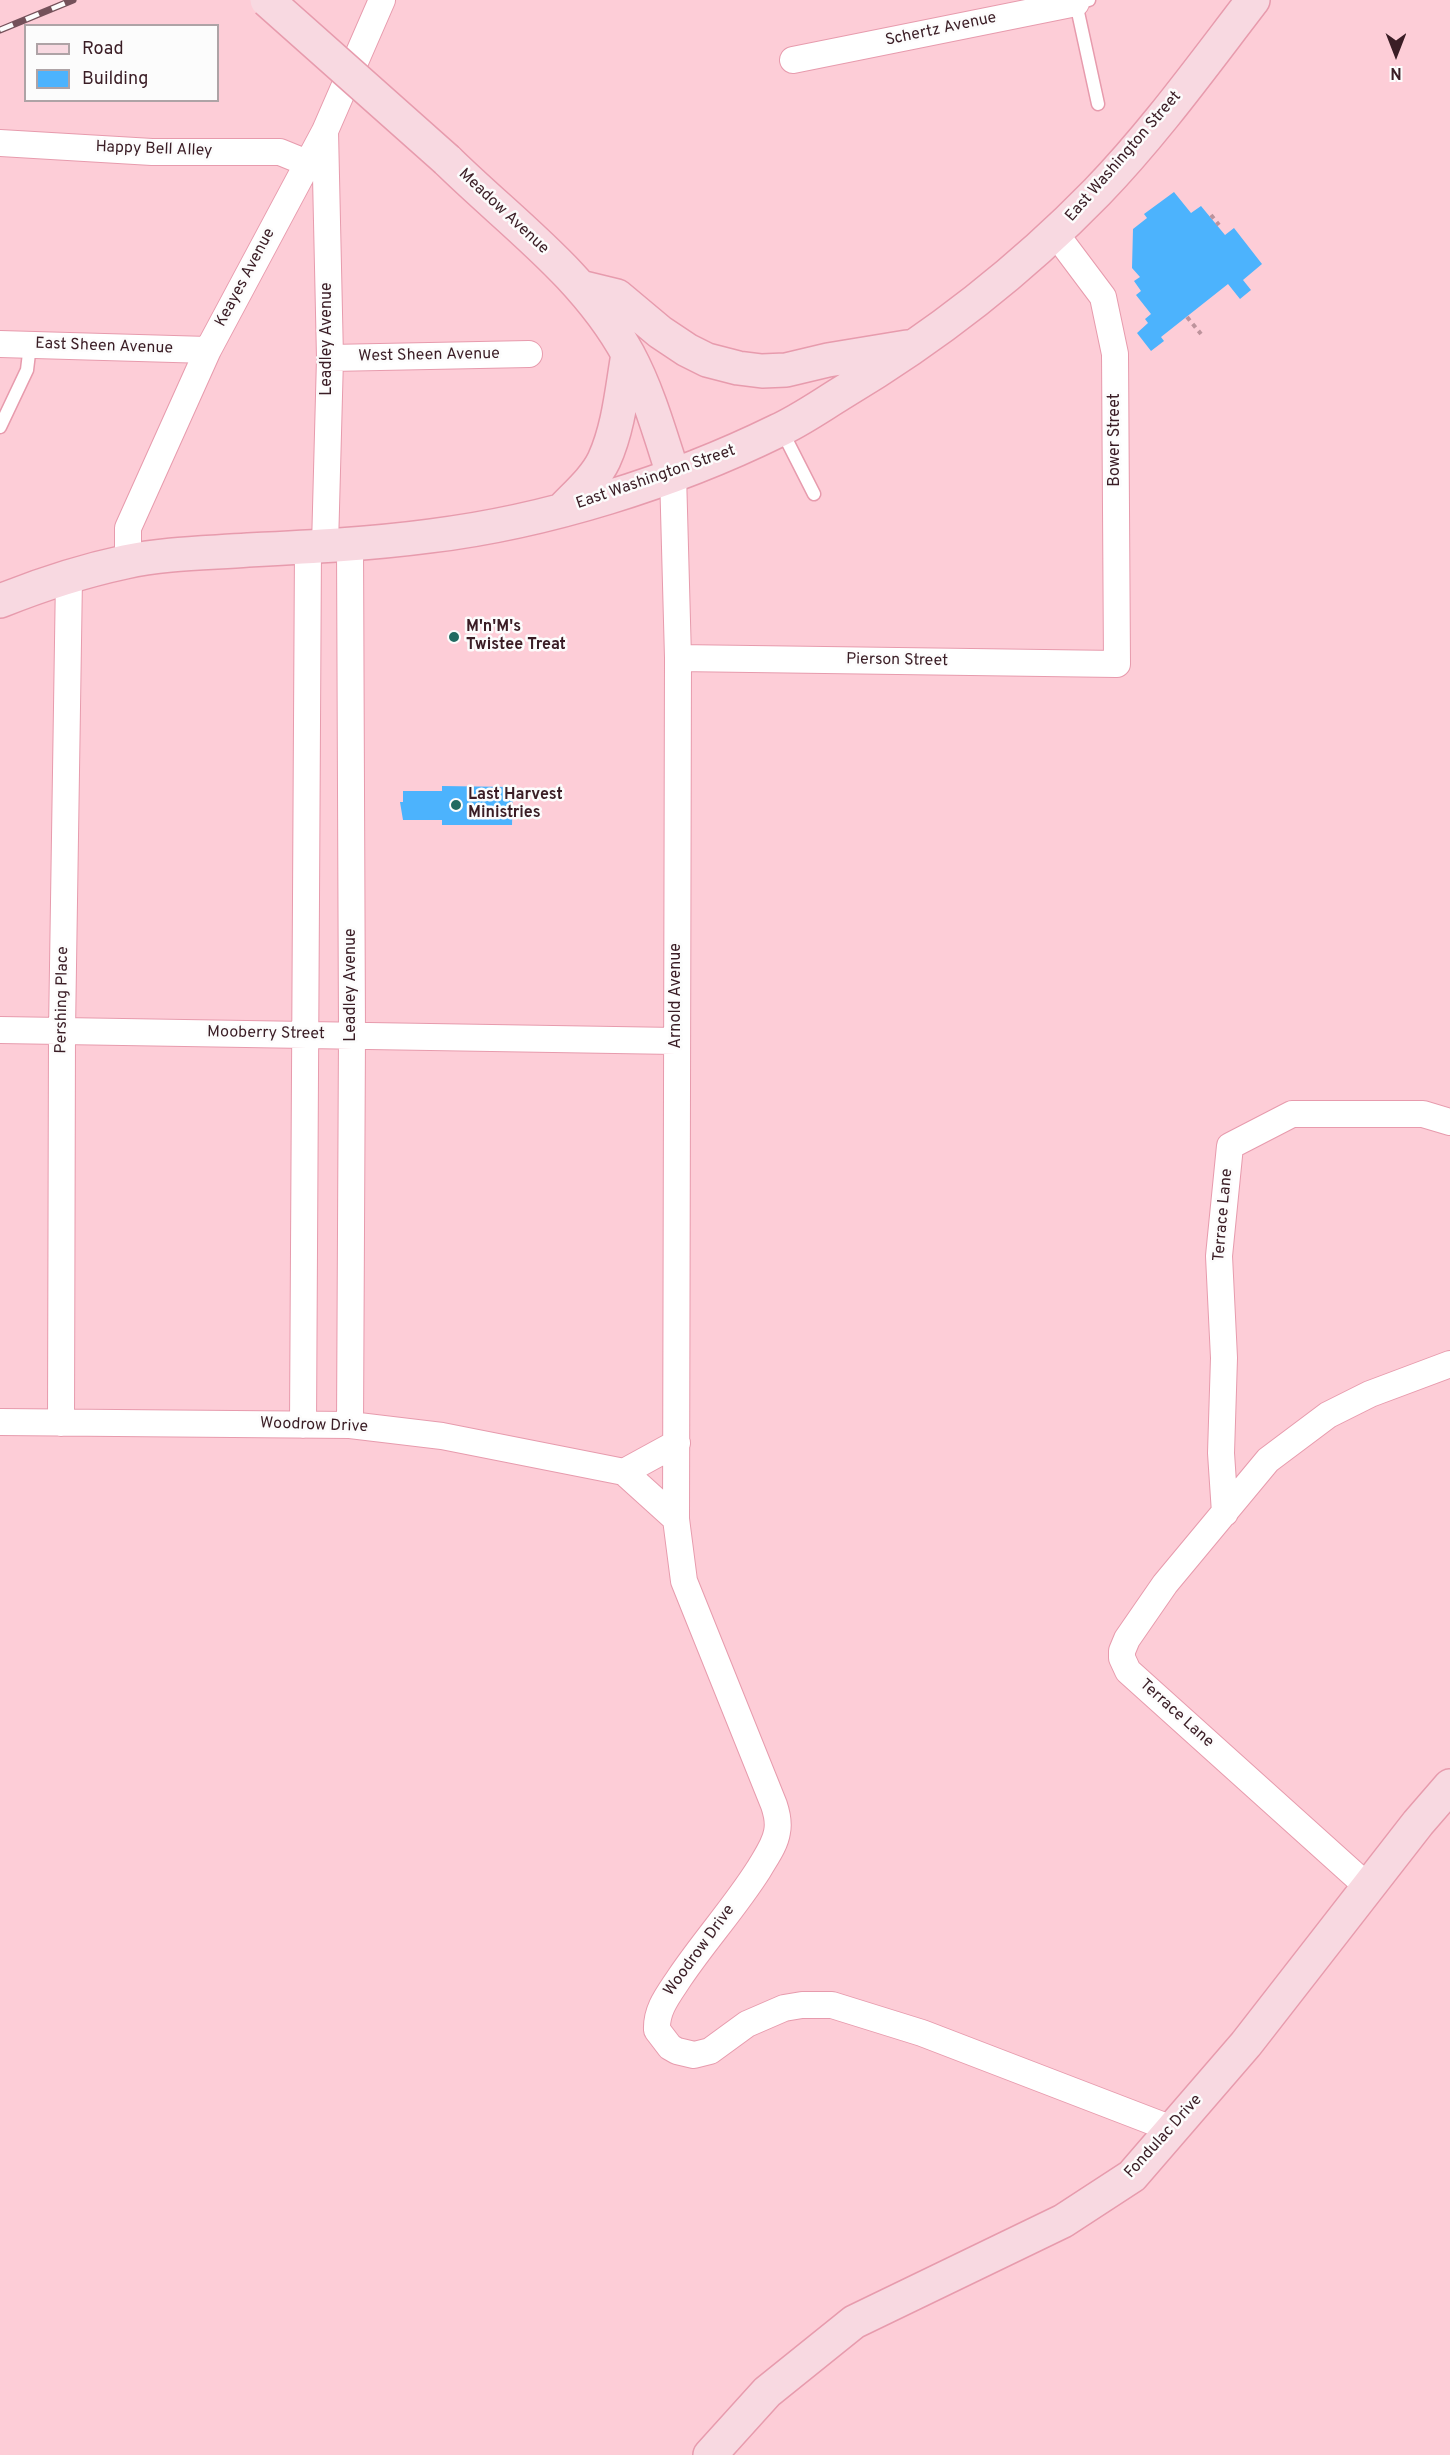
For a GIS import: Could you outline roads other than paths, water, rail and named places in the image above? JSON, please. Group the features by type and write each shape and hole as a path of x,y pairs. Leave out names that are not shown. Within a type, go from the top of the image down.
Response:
{"main road":[{"name":"Meadow Avenue","path":"267,0 447,160 580,287 628,354 653,414 673,474"},
{"name":"East Washington Street","path":"0,601 69,577 128,561 201,553 328,546 473,530 560,511 712,461 781,430 916,346 1000,283 1055,233 1100,189 1253,0"},
{"path":"580,287 617,296 660,332 687,350 707,360 738,368 762,371 786,370 843,357 916,346"},
{"path":"560,511 591,479 604,460 615,428 628,354"},
{"name":"Fondulac Drive","path":"710,2455 767,2392 854,2322 1063,2221 1132,2176 1246,2044 1450,1786"}],"street":[{"name":"Keayes Avenue","path":"128,561 128,528 208,350 325,131 382,0"},
{"name":"Schertz Avenue","path":"794,60 1080,1"},
{"name":"Leadley Avenue","path":"303,1425 304,1034 328,546 330,358 325,131"},
{"name":"Happy Bell Alley","path":"0,143 152,152 279,152 306,163"},
{"name":"Bower Street","path":"1055,233 1103,297 1115,354 1117,664"},
{"name":"East Sheen Avenue","path":"0,344 208,350"},
{"name":"West Sheen Avenue","path":"330,358 529,354"},
{"name":"Arnold Avenue","path":"673,474 678,658 676,1519"},
{"name":"Leadley Avenue","path":"328,546 352,1035 350,1425"},
{"name":"Pershing Place","path":"60,1423 62,1031 69,577"},
{"name":"Pierson Street","path":"678,658 1117,664"},
{"name":"Mooberry Street","path":"0,1030 676,1041"},
{"name":"Terrace Lane","path":"1225,1513 1221,1453 1224,1358 1218,1256 1230,1146 1292,1114 1423,1114 1450,1122"},
{"name":"Terrace Lane","path":"1368,1887 1128,1671 1124,1665 1122,1651 1127,1639 1165,1584 1268,1460 1328,1415 1370,1394 1450,1364"},
{"name":"Woodrow Drive","path":"0,1422 350,1425 442,1436 624,1472"},
{"path":"676,1519 624,1472 677,1443"},
{"name":"Woodrow Drive","path":"676,1519 684,1581 774,1805 778,1823 771,1849 747,1887 661,2006 656,2024 659,2036 677,2051 694,2055 704,2053 723,2043 747,2024 784,2008 802,2005 832,2005 922,2032 1172,2129"}],"lane":[{"path":"1080,1 1098,104"},
{"path":"0,427 27,370 30,345"},
{"path":"781,430 814,494"}],"railway":[{"path":"0,30 73,0"}],"place":[{"name":"M'n'M's Twistee Treat","path":"454,637"},
{"name":"Last Harvest Ministries","path":"456,805"}]}
